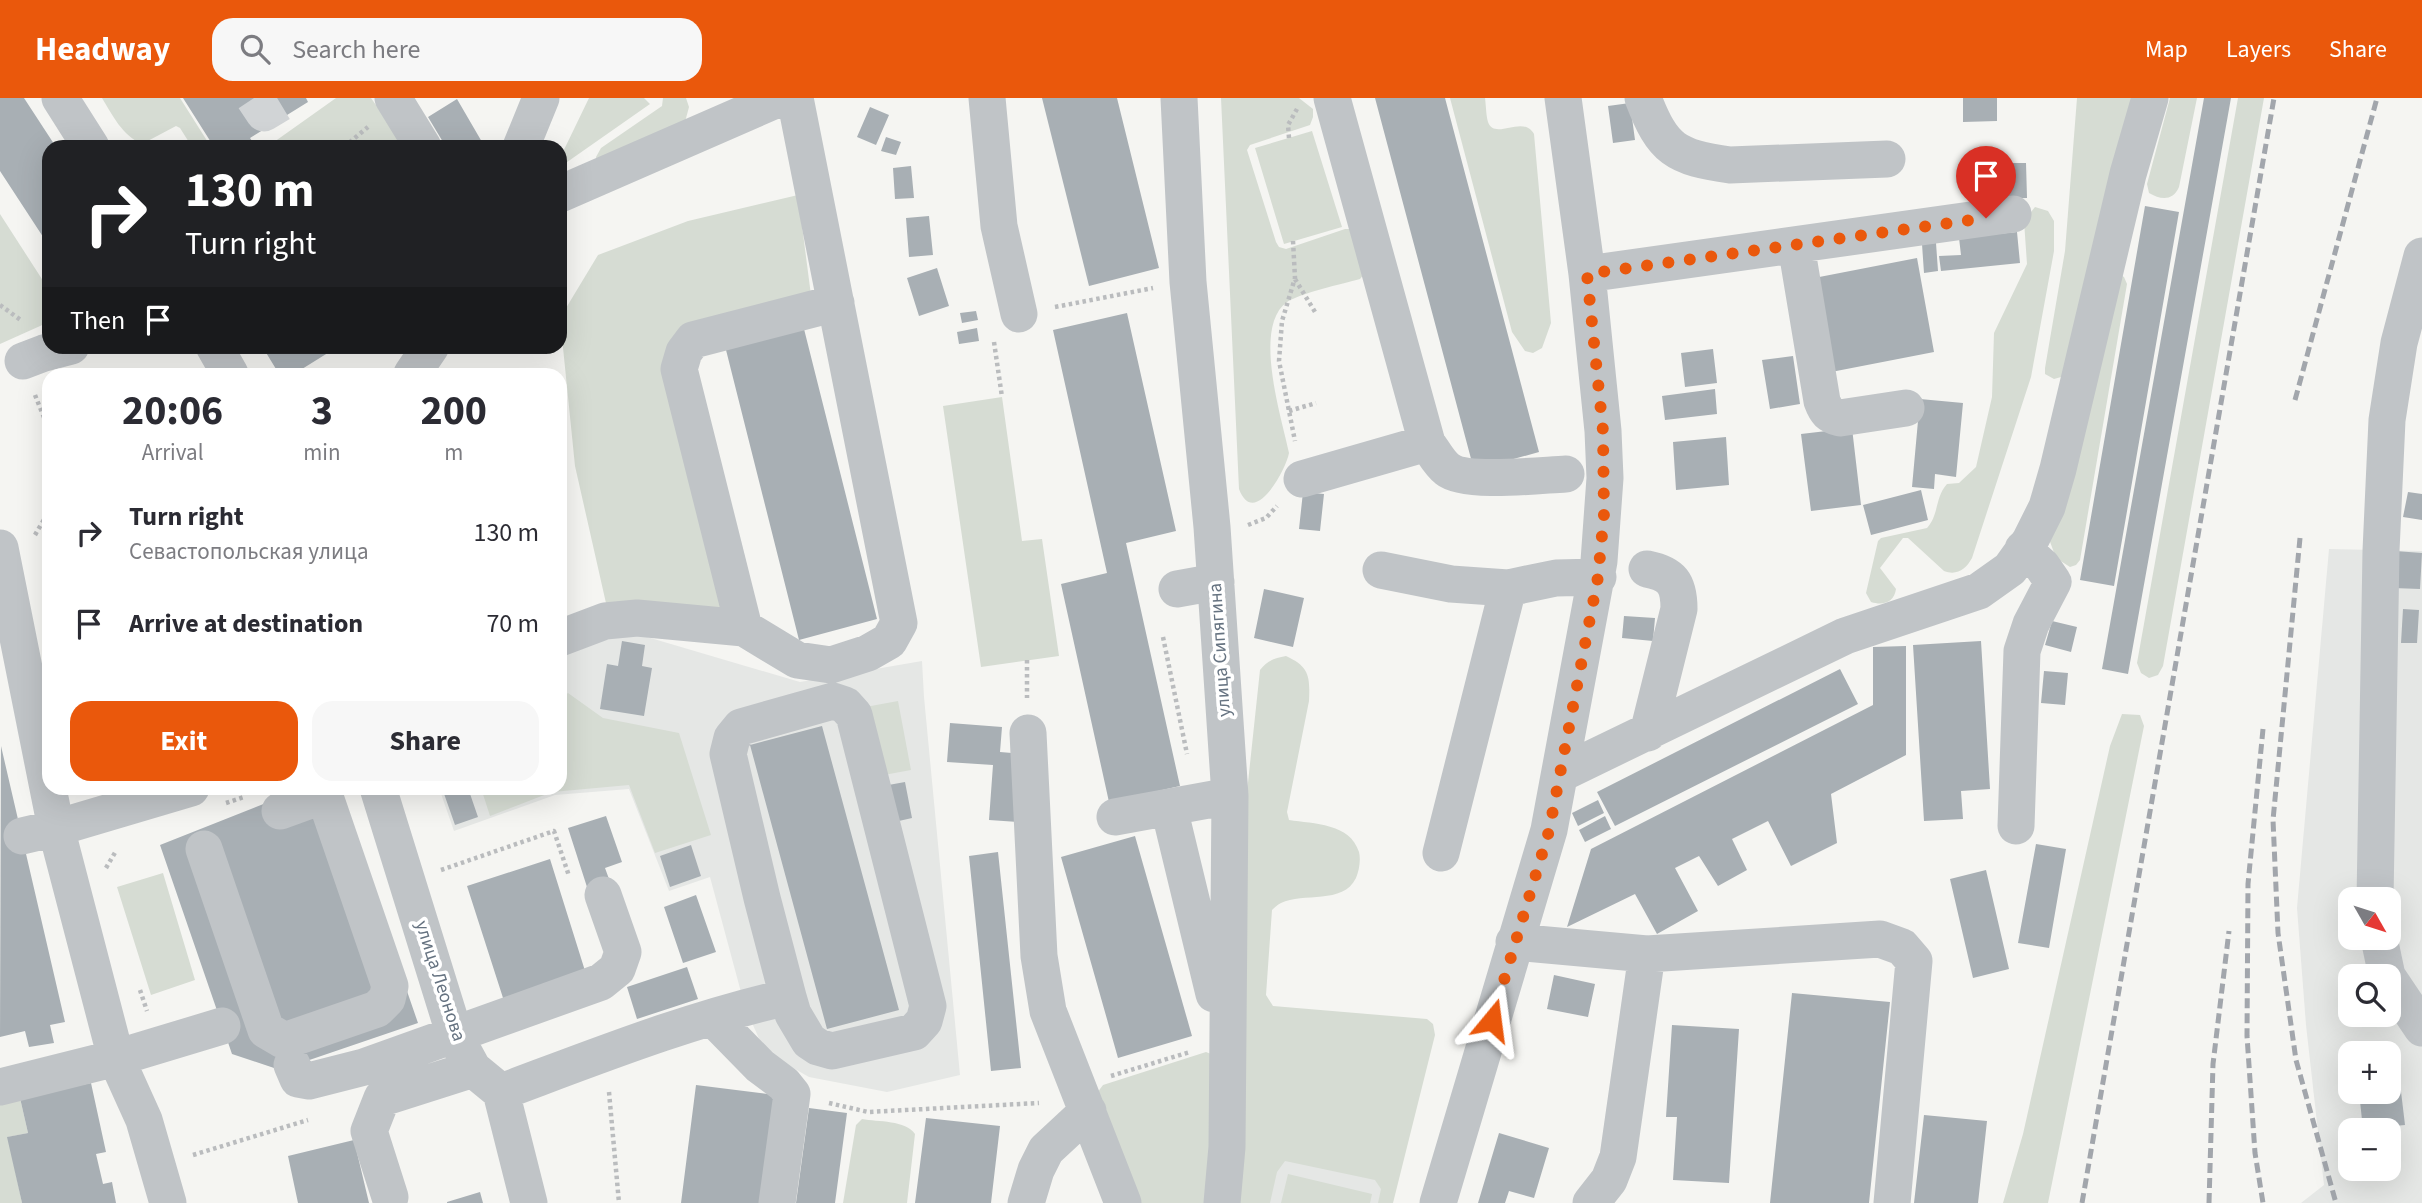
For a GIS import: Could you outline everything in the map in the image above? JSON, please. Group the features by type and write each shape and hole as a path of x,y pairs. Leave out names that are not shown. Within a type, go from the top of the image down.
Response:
{"street":[{"path":"60,98 87,140"},
{"path":"393,98 419,140"},
{"path":"524,140 541,98"},
{"path":"567,191 779,98"},
{"path":"567,635 605,621 637,618 744,628 797,660 831,665 868,653 889,641 899,623 795,98"},
{"path":"988,98 1009,322"},
{"name":"улица Сипягина","path":"1178,98 1188,282 1180,344 1212,527 1230,796 1227,1147 1222,1203"},
{"path":"1438,1203 1549,831 1598,577 1604,514 1603,431 1587,274 1563,98"},
{"path":"1643,98 1654,127 1668,146 1706,162 1730,165 1887,159"},
{"path":"1560,774 1845,636 1979,591 2010,569 2038,527 2059,469 2129,174 2150,98"},
{"path":"1315,102 1427,443 1448,470 1464,475 1479,478 1566,474"},
{"path":"1587,274 2013,214"},
{"path":"1796,245 1807,324 1825,411 1840,418 1906,408"},
{"path":"2375,887 2381,551 2387,420 2399,343 2422,256"},
{"path":"744,628 679,369 684,352 693,340 836,303"},
{"path":"23,361 42,354"},
{"path":"1303,479 1427,443"},
{"path":"0,548 42,758"},
{"path":"2015,826 2022,650 2031,624 2053,582 2042,566 2023,549"},
{"path":"1647,569 1664,572 1674,584 1679,597 1679,609 1648,733"},
{"path":"1381,570 1451,584 1508,588 1562,578 1598,577"},
{"path":"1177,589 1216,582"},
{"path":"1441,853 1508,588"},
{"path":"833,701 845,705 854,715 928,1006 924,1021 914,1032 832,1051 808,1041 793,1014 788,997 728,754 732,738 741,727 833,701"},
{"path":"1028,733 1039,956 1048,1011 1122,1203"},
{"path":"49,795 116,1058 144,1120 168,1203"},
{"path":"268,802 303,795"},
{"path":"204,849 266,1030 283,1040 290,1039 377,1009 387,999 390,986 324,795"},
{"name":"улица Леонова","path":"380,795 455,1036 487,1081 529,1203"},
{"path":"1115,817 1230,796"},
{"path":"22,836 205,797"},
{"path":"1169,808 1218,1015"},
{"path":"292,1065 298,1079 309,1081 364,1067 601,982 617,969 623,952 603,895"},
{"path":"1514,942 1647,954 1880,939 1902,947 1914,961 1892,1203"},
{"path":"1591,1203 1609,1180 1618,1157 1647,954"},
{"path":"390,1197 369,1131 382,1098 487,1081 605,1053 745,1007 788,997"},
{"path":"2401,997 2422,1028"},
{"path":"713,1018 792,1094 777,1203"},
{"path":"0,1087 116,1058 222,1026"},
{"path":"1026,1203 1036,1170 1046,1150 1085,1106"}],"path":[{"path":"1289,138 1288,125 1315,102"},
{"path":"1212,527 1252,524 1266,518 1303,479 1279,361 1283,321 1295,278 1293,241"},
{"path":"1295,278 1315,312"},
{"path":"1002,397 994,342 1009,322"},
{"path":"1289,411 1316,403"},
{"path":"1163,637 1180,722"},
{"path":"205,797 268,802"},
{"path":"435,872 554,831 570,877"},
{"path":"105,872 108,862 123,845"},
{"path":"137,979 158,1045"},
{"path":"605,1053 619,1203"},
{"path":"867,1112 1085,1106"},
{"path":"158,1166 292,1125"}],"shaded area":[{"path":"102,98 180,98 207,140 188,140 176,126 150,140 135,140 114,118"},
{"path":"336,98 371,98 400,140 277,140"},
{"path":"589,98 644,98 650,104 567,162 567,144"},
{"path":"663,98 686,98 689,107 685,122 597,163 596,157 601,148 662,106"},
{"path":"1221,98 1299,98 1313,109 1310,125 1250,145 1247,150 1276,242 1279,247 1286,249 1345,229 1354,229 1365,273 1360,279 1293,299 1277,314 1270,352 1276,396 1289,453 1276,482 1261,500 1253,503 1245,500 1239,489"},
{"path":"1450,98 1485,98 1487,119 1492,127 1503,129 1523,126 1534,134 1551,323 1542,348 1533,353 1525,351 1512,332"},
{"path":"2077,98 2137,98 2068,375 2054,379 2045,374 2045,368 2065,251"},
{"path":"2170,98 2197,98 2179,187 2170,197 2162,198 2149,193 2147,184"},
{"path":"2238,98 2264,98 2163,666 2158,675 2149,678 2141,673 2137,663"},
{"path":"1312,131 1342,227 1284,244 1255,148"},
{"path":"798,195 812,303 685,332 726,615 608,612 575,466 564,354 567,354 567,306 598,255 688,221"},
{"path":"2035,207 2048,211 2054,221 2054,251 2031,377 1972,558 1961,571 1944,571 1908,538 1903,538 1880,568 1896,589 1893,597 1884,603 1871,602 1866,593 1878,541 1881,538 1927,528 1947,484 1959,483 1976,467 1992,397 1994,333 2027,264 2024,221"},
{"path":"0,214 42,279 42,325 0,344"},
{"path":"2119,274 2127,284 2080,560 2070,567 2056,558 2049,539"},
{"path":"1002,397 1022,541 1042,539 1059,656 981,667 943,406"},
{"path":"2329,549 2422,551 2422,1203 2301,1203 2324,1185 2306,1025 2297,908"},
{"path":"637,634 800,682 922,661 960,1075 887,1092 809,1077 765,1052 745,1007 710,877 669,891 629,789 567,794 567,652 609,635"},
{"path":"1286,656 1304,669 1309,685 1309,701 1287,812 1289,820 1320,824 1348,835 1359,852 1360,862 1356,878 1342,892 1290,900 1272,910 1266,995 1273,1006 1427,1019 1433,1024 1435,1035 1393,1203 1378,1203 1381,1189 1375,1180 1285,1161 1277,1172 1270,1203 1231,1203 1247,792 1260,670 1271,660"},
{"path":"567,694 603,718 679,733 711,835 655,853 629,785 567,791"},
{"path":"898,701 911,770 873,777 860,708"},
{"path":"2122,714 2140,715 2144,726 2048,1203 2003,1203 2023,1134 2110,746"},
{"path":"441,795 555,795 454,831"},
{"path":"483,795 544,795 490,816"},
{"path":"163,873 195,980 151,995 117,887"},
{"path":"1206,1052 1211,1054 1212,1203 1132,1203 1094,1097 1103,1085"},
{"path":"20,1098 28,1133 8,1137 22,1203 0,1203 0,1104"},
{"path":"862,1119 898,1124 911,1129 915,1134 907,1203 843,1203 856,1125"},
{"path":"1233,1147 1389,1182 1384,1203 1225,1203"},
{"path":"1288,1174 1372,1194 1370,1203 1281,1203"}],"building":[{"path":"0,98 24,98 51,140 42,140 42,235 0,171"},
{"path":"183,98 306,98 308,102 250,138 251,140 210,140"},
{"path":"1042,98 1117,98 1159,268 1089,286"},
{"path":"1375,98 1445,98 1539,452 1474,470"},
{"path":"1963,98 1997,98 1997,121 1963,122"},
{"path":"2204,98 2231,98 2128,674 2102,669"},
{"path":"457,99 481,140 442,140 428,117"},
{"path":"1630,103 1635,140 1613,143 1608,106"},
{"path":"870,107 889,115 876,145 857,137"},
{"path":"886,137 901,142 896,155 881,151"},
{"path":"1984,163 2026,163 2027,198 1985,199"},
{"path":"911,166 914,198 895,199 893,168"},
{"path":"2145,206 2179,212 2114,586 2080,580"},
{"path":"929,216 933,255 909,257 906,218"},
{"path":"2017,232 2020,263 1941,271 1939,256 1961,255 1959,238"},
{"path":"1936,243 1938,271 1924,273 1922,244"},
{"path":"1917,258 1934,352 1826,373 1809,279"},
{"path":"937,268 949,306 919,316 907,278"},
{"path":"976,311 978,320 962,323 960,313"},
{"path":"1127,313 1176,531 1126,543 1180,786 1109,802 1061,584 1107,573 1053,330"},
{"path":"801,317 877,619 799,640 723,338"},
{"path":"977,328 979,341 959,344 957,332"},
{"path":"1713,349 1717,383 1685,387 1681,353"},
{"path":"267,354 326,354 304,368 275,368"},
{"path":"1793,356 1800,404 1770,409 1762,360"},
{"path":"1715,389 1717,414 1665,420 1662,396"},
{"path":"1920,399 1963,403 1956,477 1935,474 1934,489 1912,487"},
{"path":"1852,428 1861,505 1811,511 1801,434"},
{"path":"1726,437 1729,485 1676,490 1673,442"},
{"path":"1921,490 1928,520 1871,535 1863,505"},
{"path":"1303,492 1324,494 1320,531 1299,529"},
{"path":"2408,492 2422,494 2422,520 2403,517"},
{"path":"2395,551 2422,553 2420,589 2393,588"},
{"path":"1264,589 1304,598 1293,647 1254,638"},
{"path":"2403,609 2419,610 2417,643 2401,643"},
{"path":"1624,616 1655,618 1653,641 1622,638"},
{"path":"2052,621 2077,627 2071,652 2045,645"},
{"path":"622,641 645,645 642,666 652,668 644,716 600,709 607,664 618,666"},
{"path":"1981,641 1990,789 1961,791 1963,819 1924,821 1913,645"},
{"path":"1906,646 1906,755 1831,794 1837,843 1791,866 1768,821 1732,839 1747,870 1718,886 1699,856 1675,868 1698,911 1657,934 1635,894 1567,927 1591,849 1873,705 1873,647"},
{"path":"1840,669 1858,704 1615,826 1597,792"},
{"path":"2044,671 2068,673 2065,705 2041,703"},
{"path":"950,723 1002,727 1000,752 1023,754 1018,822 989,820 993,765 947,762"},
{"path":"822,726 899,1010 827,1029 750,745"},
{"path":"1,746 65,1022 50,1025 54,1043 29,1047 25,1031 0,1037"},
{"path":"905,782 912,818 890,823 883,786"},
{"path":"286,795 339,795 418,1023 280,1070 232,1054 160,845"},
{"path":"444,795 470,795 478,817 455,825"},
{"path":"1598,800 1604,813 1578,826 1572,813"},
{"path":"606,816 622,862 605,868 609,879 587,887 568,828"},
{"path":"1605,816 1611,829 1585,842 1579,830"},
{"path":"1135,836 1192,1036 1118,1058 1061,857"},
{"path":"2036,844 2066,849 2049,948 2018,943"},
{"path":"691,845 701,876 670,887 660,856"},
{"path":"998,852 1021,1068 991,1071 969,856"},
{"path":"550,859 586,974 504,1001 467,886"},
{"path":"1986,870 2009,969 1973,978 1950,879"},
{"path":"696,895 716,952 683,963 664,907"},
{"path":"687,967 698,999 637,1019 627,987"},
{"path":"1554,975 1595,984 1588,1017 1547,1009"},
{"path":"1792,993 1890,1002 1869,1203 1770,1203"},
{"path":"1672,1025 1739,1029 1729,1183 1673,1180 1677,1117 1666,1117"},
{"path":"91,1083 106,1152 96,1154 103,1184 112,1182 116,1203 22,1203 7,1137 28,1133 20,1098"},
{"path":"696,1085 775,1095 762,1203 681,1203"},
{"path":"2401,1091 2405,1125 2401,1125 2401,1118 2362,1118 2360,1104 2401,1104"},
{"path":"809,1108 847,1113 835,1203 796,1203"},
{"path":"1924,1115 1987,1121 1978,1203 1914,1203"},
{"path":"926,1118 1000,1126 991,1203 915,1203"},
{"path":"1499,1133 1549,1148 1534,1198 1509,1191 1505,1203 1478,1203"},
{"path":"354,1140 369,1203 298,1203 288,1156"},
{"path":"480,1192 483,1203 447,1203 447,1202"}],"tunnel":[{"path":"254,98 264,113 289,98"}],"railway":[{"path":"2082,1203 2274,98"},
{"path":"2295,400 2377,98"},
{"path":"2300,538 2273,820 2278,933 2296,1060 2336,1203"},
{"path":"2263,729 2248,884 2247,1036 2255,1153 2263,1203"},
{"path":"2209,1203 2213,1064 2229,931"}],"route":[{"path":"1492,1020 1549,831 1598,577 1605,478 1603,431 1587,274 1986,218"}]}
